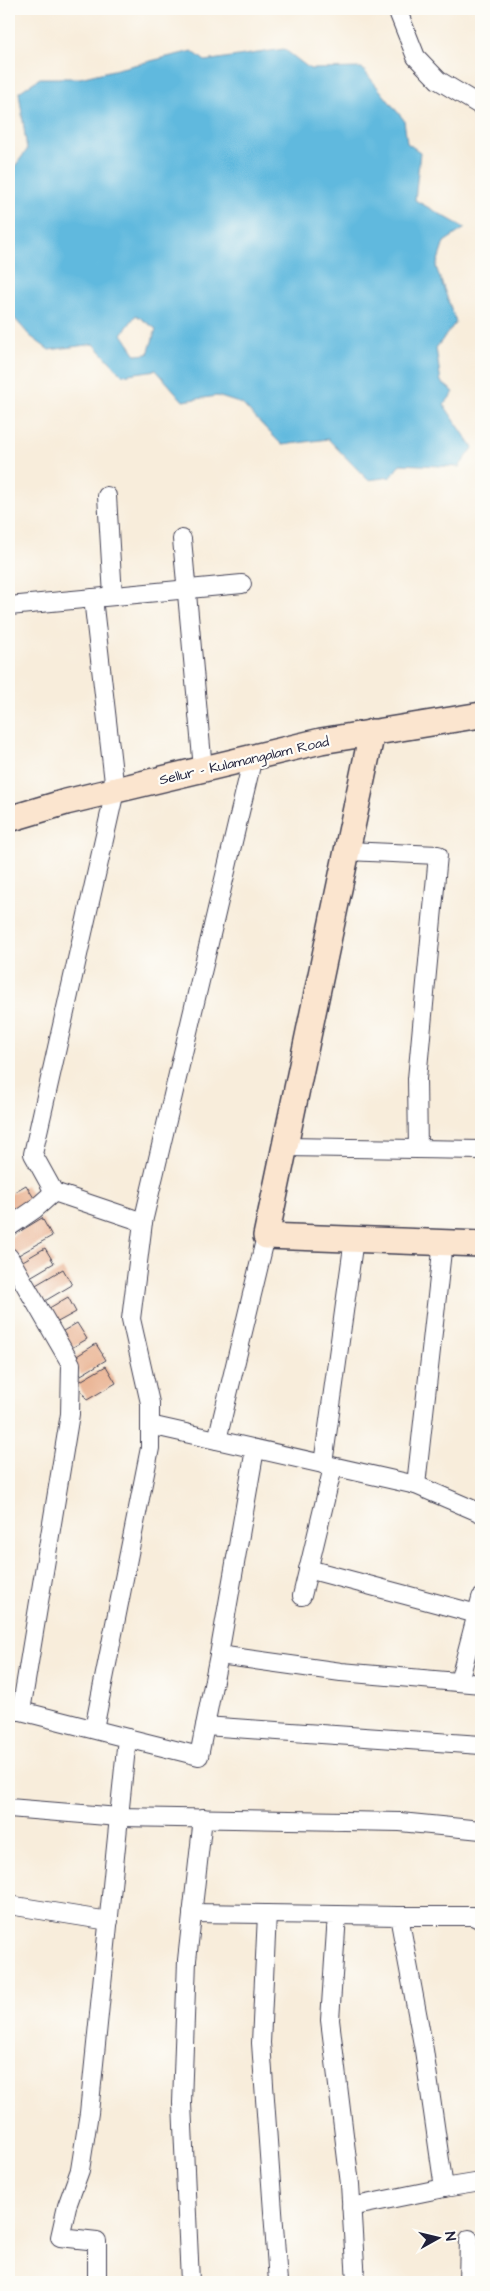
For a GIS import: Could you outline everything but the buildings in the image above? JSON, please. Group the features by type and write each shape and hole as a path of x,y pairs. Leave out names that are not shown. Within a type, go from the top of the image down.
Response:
{"street":[{"path":"398,9 416,58 438,80 481,106"},
{"path":"107,496 113,596"},
{"path":"182,540 202,769"},
{"path":"9,606 242,584"},
{"path":"93,598 115,791 33,1154 54,1192 143,1222"},
{"name":"Sellur - Kulamangalam Road","path":"9,819 202,769 321,741 481,715"},
{"path":"217,1440 266,1236 372,732"},
{"path":"94,1729 150,1448 150,1403 131,1319 143,1222 253,757"},
{"path":"347,851 438,855 417,1079 418,1149"},
{"path":"285,1146 481,1150"},
{"path":"9,1227 35,1209 54,1192"},
{"path":"266,1236 481,1244"},
{"path":"302,1596 328,1465 354,1239"},
{"path":"416,1485 443,1242"},
{"path":"9,1257 71,1364 70,1414 15,1711 199,1756 219,1655 255,1449"},
{"path":"150,1424 416,1485 481,1512"},
{"path":"308,1569 479,1606 459,1682"},
{"path":"219,1655 341,1672 481,1684"},
{"path":"205,1726 481,1745"},
{"path":"97,2282 98,2241 60,2238 67,2206 80,2170 89,2113 127,1738"},
{"path":"9,1808 119,1817 400,1822 481,1830"},
{"path":"190,2282 182,2104 187,1960 203,1818"},
{"path":"9,1905 109,1921"},
{"path":"192,1913 473,1916 481,1920"},
{"path":"267,1914 262,2043 278,2282"},
{"path":"337,1915 330,2020 351,2207 356,2282"},
{"path":"399,1916 424,2050 444,2188"},
{"path":"351,2207 481,2182"},
{"path":"468,2282 469,2239"}],"water":[{"path":"284,49 310,69 362,68 404,120 407,143 420,152 415,200 465,228 444,242 436,267 456,322 436,348 441,382 454,392 444,405 473,448 459,467 400,464 391,477 368,480 328,439 282,445 242,404 217,396 183,401 156,370 122,375 94,344 49,350 30,336 9,312 9,225 14,221 9,174 27,150 19,92 40,78 80,78 192,51 205,61","holes":["136,315 156,329 148,354 136,355 122,334"]}]}
